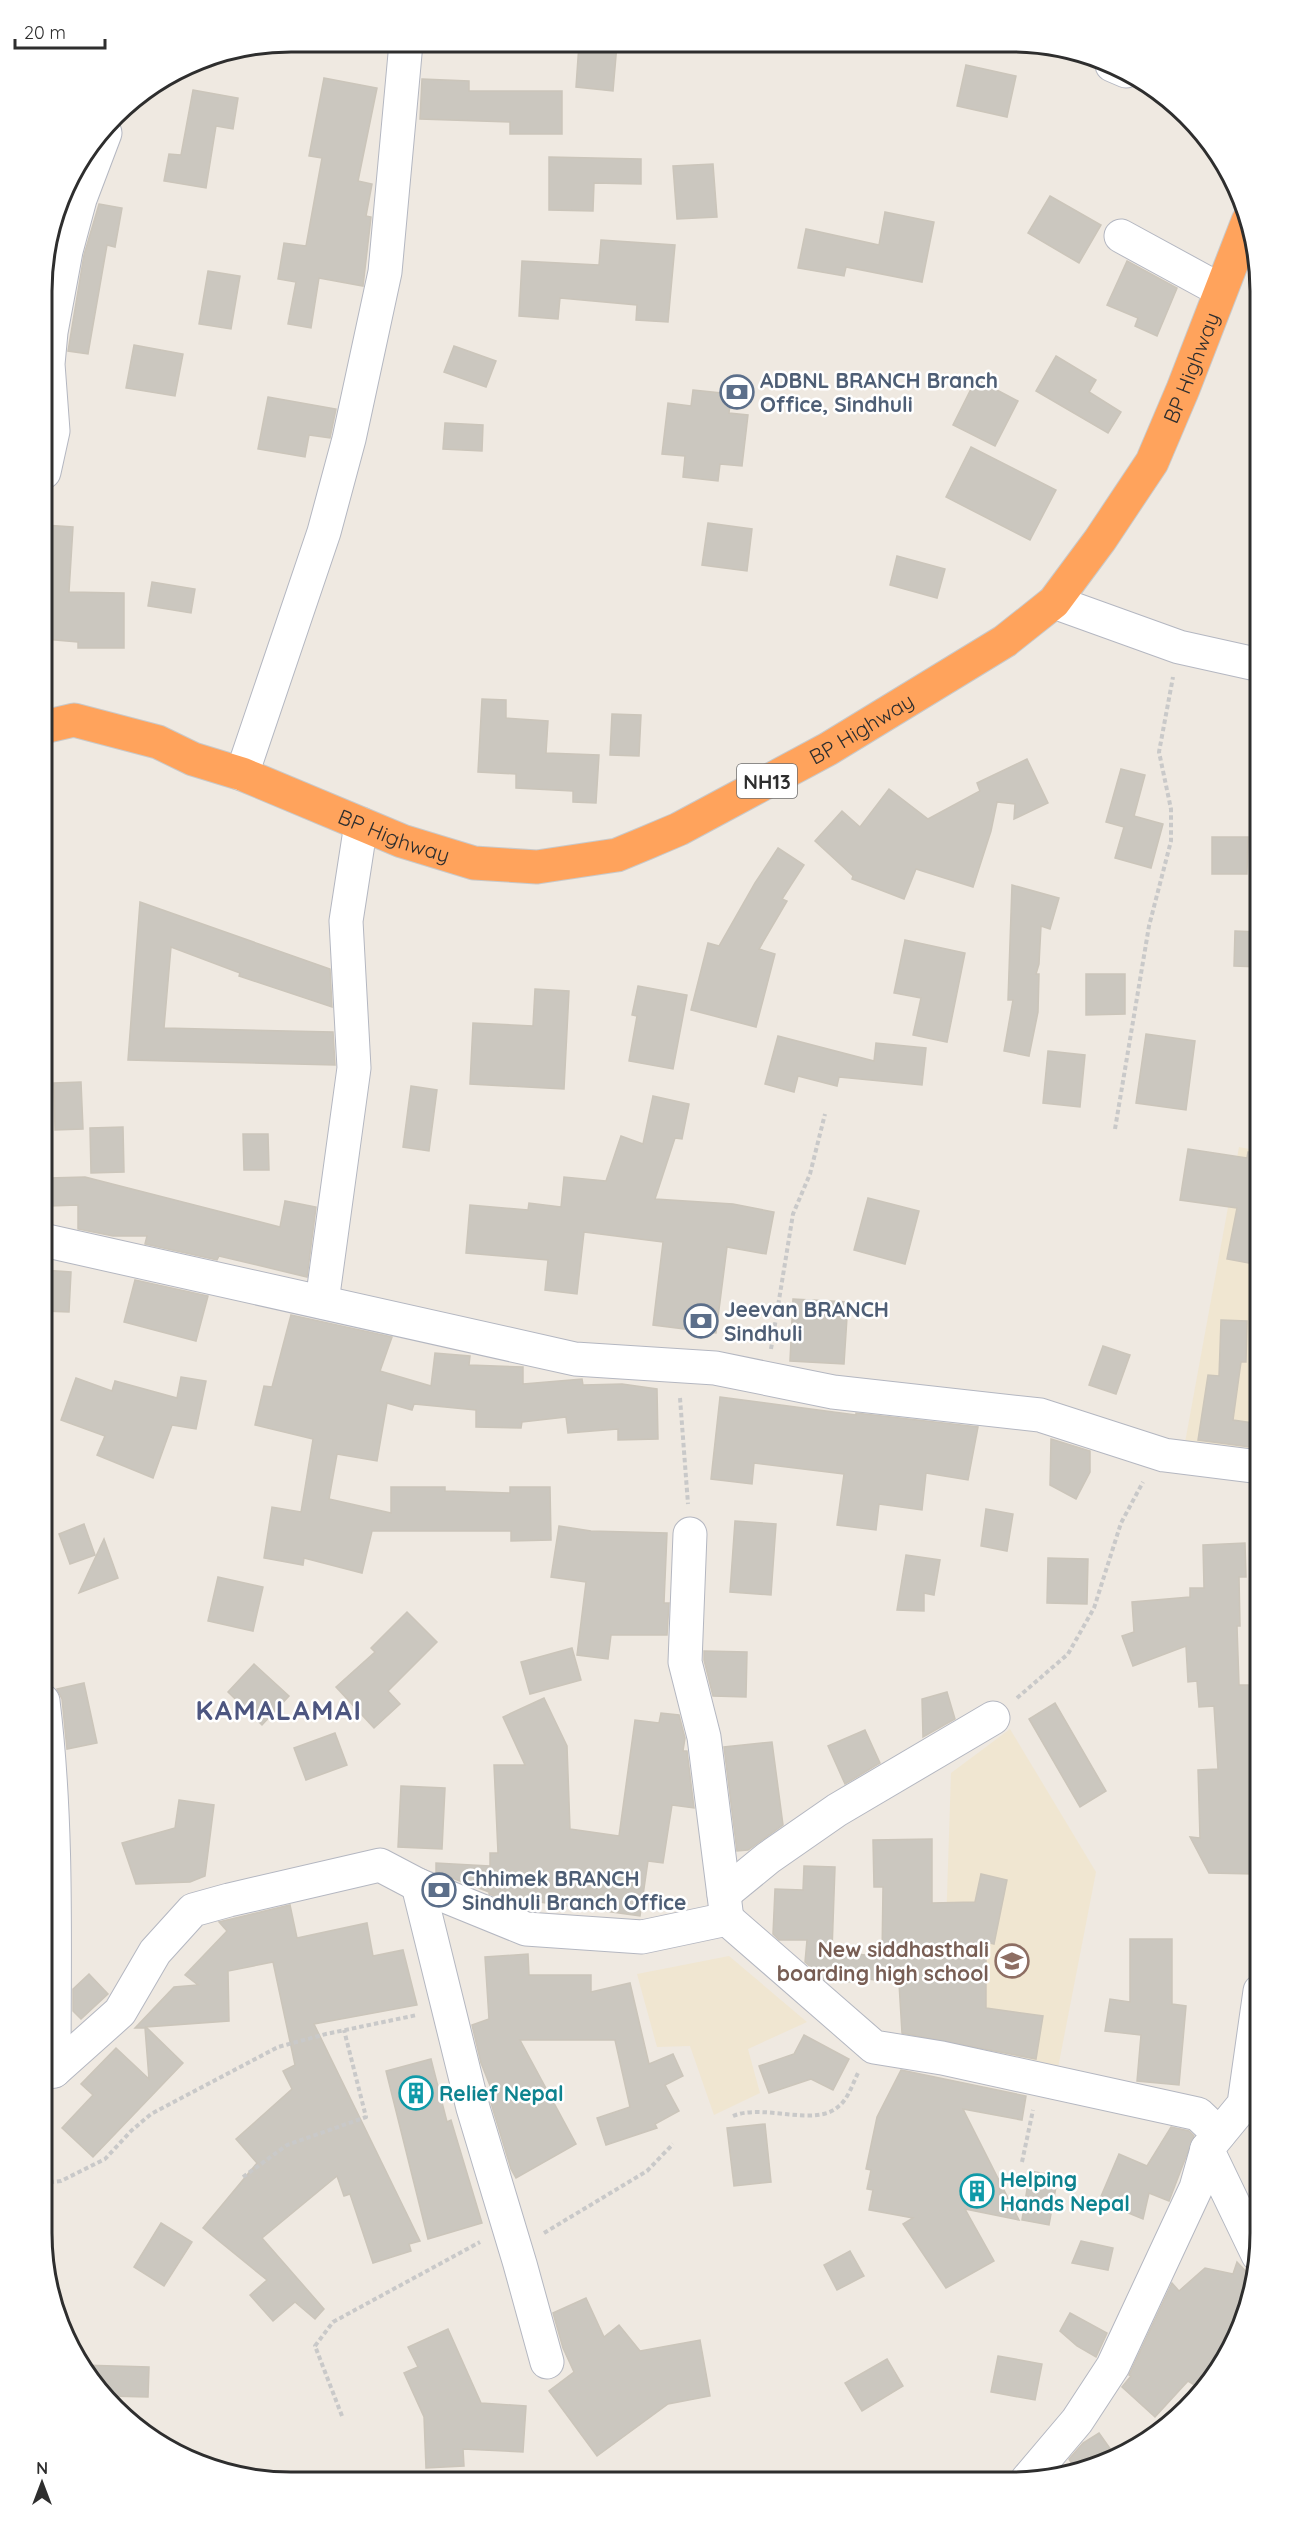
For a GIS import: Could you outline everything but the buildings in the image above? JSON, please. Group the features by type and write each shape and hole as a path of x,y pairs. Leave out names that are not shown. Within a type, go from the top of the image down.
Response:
{"highway":[{"name":"BP Highway","path":"52,725 74,720 158,742 193,759 242,774 402,841 474,863 537,867 617,855 679,829 828,749 1005,641 1054,602 1100,540 1152,462 1183,389 1242,235"}],"street":[{"path":"242,774 324,532 349,439 385,273 405,52"},
{"path":"52,327 80,199 98,152"},
{"path":"1121,236 1220,290"},
{"path":"52,418 52,436"},
{"path":"1054,602 1179,647 1250,663"},
{"path":"322,1302 354,1068 346,921 361,824"},
{"path":"52,1242 575,1359 715,1368 833,1392 1040,1415 1164,1455 1250,1466"},
{"path":"690,1534 685,1662 704,1737 726,1906 874,2047 942,2058 1198,2114 1213,2142 1250,2235"},
{"path":"52,2069 120,2012 155,1952 193,1910 380,1865 418,1885 526,1929 642,1937 726,1906 768,1858 837,1810 993,1718"},
{"path":"52,1821 54,1853 52,1926"},
{"path":"418,1885 473,2108 547,2362"},
{"path":"1035,2471 1077,2421 1113,2366 1196,2188 1213,2142 1244,2104 1250,2062"}],"path":[{"path":"1115,1130 1149,926 1171,841 1171,809 1159,752 1179,647"},
{"path":"765,1378 793,1214 810,1174 825,1114"},
{"path":"678,1364 690,1534"},
{"path":"993,1718 1068,1654 1094,1608 1121,1524 1146,1476 1164,1455"},
{"path":"52,2182 61,2181 105,2159 131,2131 152,2114 278,2047 344,2030 448,2008"},
{"path":"243,2177 287,2145 366,2117 344,2030"},
{"path":"733,2116 744,2111 825,2115 840,2106 874,2047"},
{"path":"1022,2162 1039,2079"},
{"path":"342,2416 315,2346 333,2322 510,2230 545,2233 647,2171 673,2144"}],"shaded area":[{"path":"1239,1147 1250,1149 1250,1456 1184,1448"},
{"name":"New siddhasthali boarding high school","path":"1010,1729 1096,1872 1057,2073 942,2050 951,1773"},
{"path":"729,1956 807,2022 748,2049 760,2093 714,2115 690,2046 657,2047 637,1974"}],"place":[{"name":"ADBNL BRANCH Branch Office, Sindhuli","path":"737,392"},
{"name":"Jeevan BRANCH Sindhuli","path":"701,1321"},
{"name":"Chhimek BRANCH Sindhuli Branch Office","path":"439,1890"},
{"name":"New siddhasthali boarding high school","path":"1012,1961"},
{"name":"Relief Nepal","path":"416,2093"},
{"name":"Helping Hands Nepal","path":"977,2191"}],"district":[{"name":"KAMALAMAI","path":"279,1710"}]}
